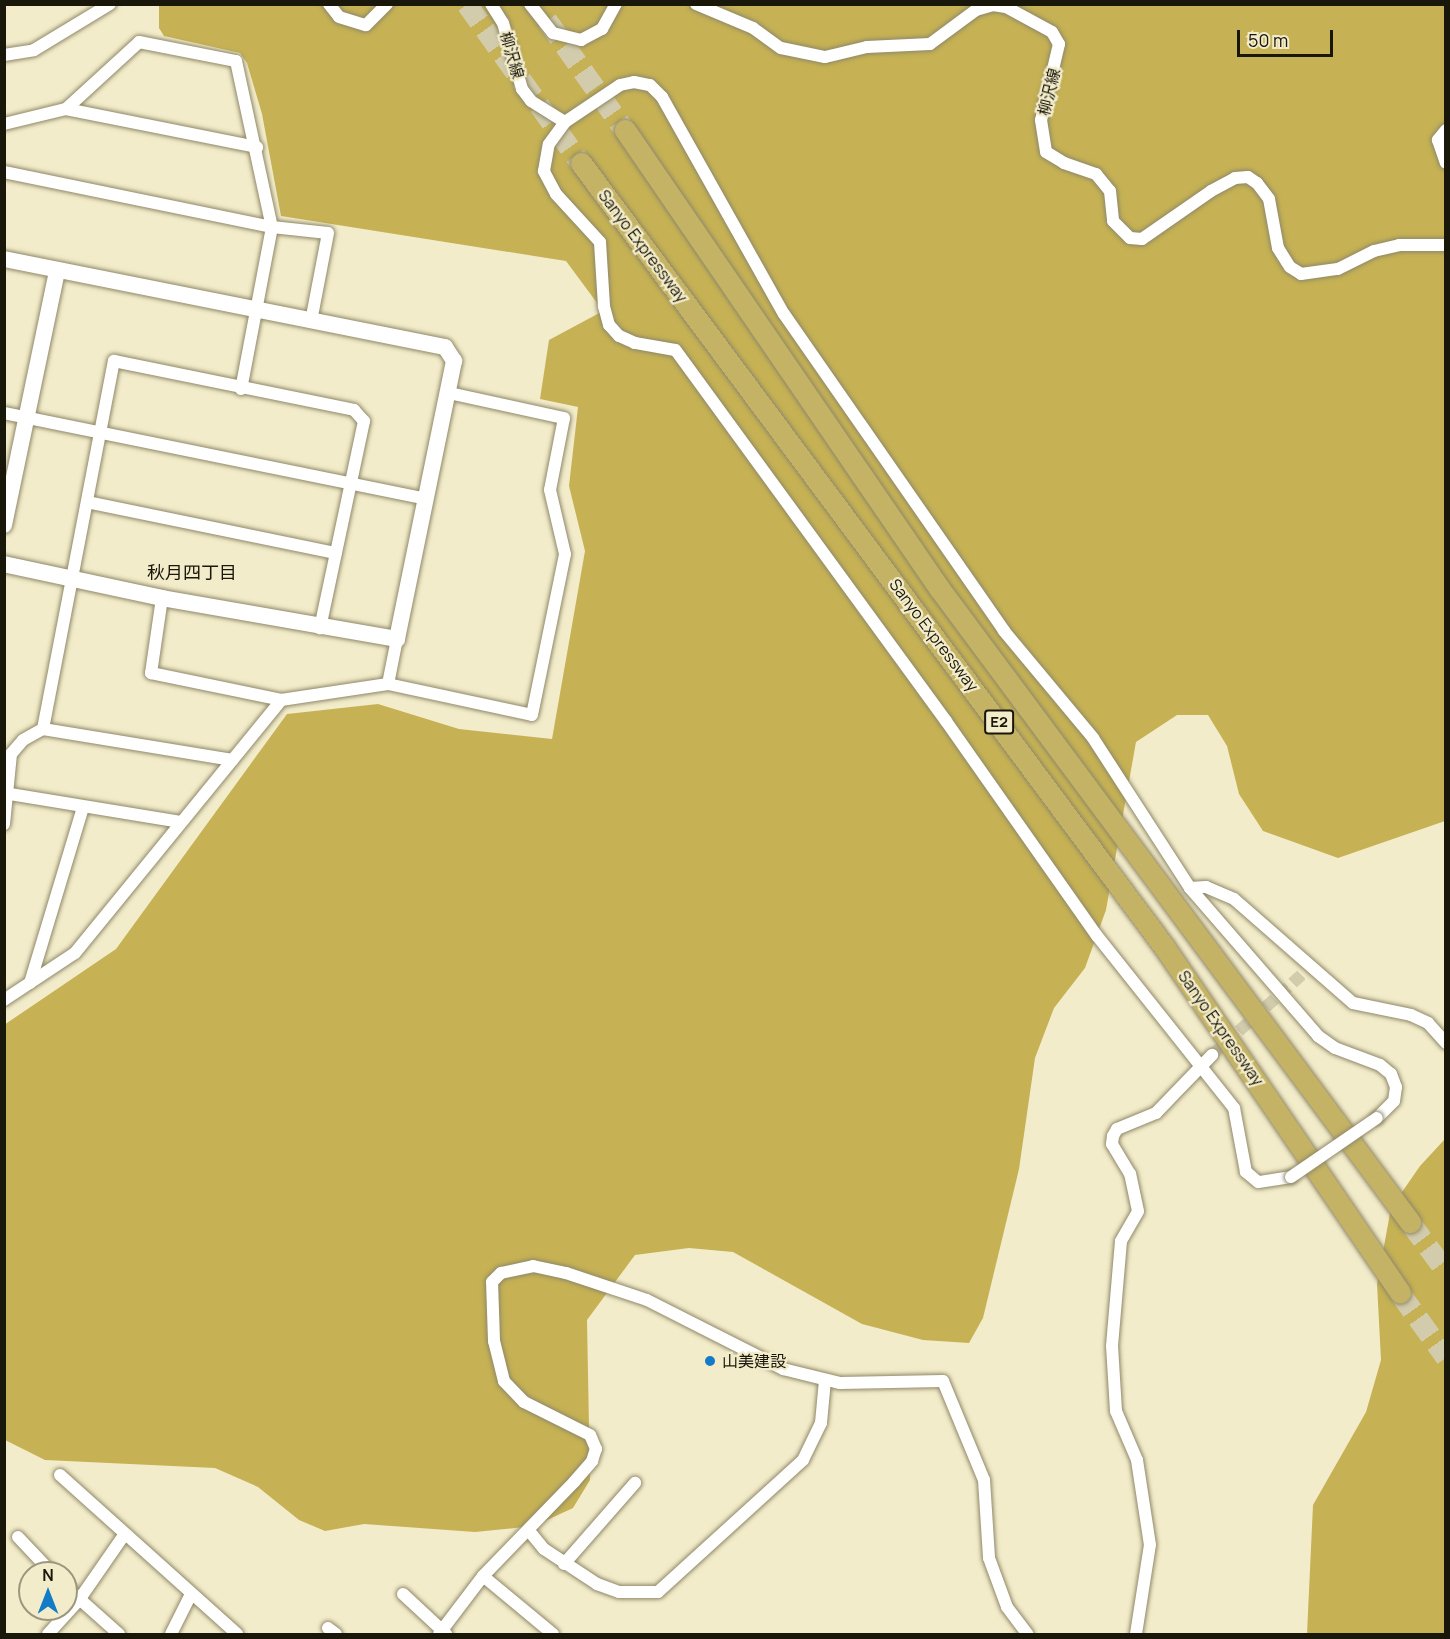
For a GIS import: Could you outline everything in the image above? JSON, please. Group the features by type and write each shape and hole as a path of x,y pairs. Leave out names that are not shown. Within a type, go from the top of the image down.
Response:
{"highway":[{"name":"Sanyo Expressway","path":"625,130 939,588 1410,1222"},
{"name":"Sanyo Expressway","path":"581,163 1166,948 1400,1293"}],"street":[{"path":"4,56 34,50 110,4"},
{"path":"329,4 339,17 366,25 387,4"},
{"name":"柳沢線","path":"491,4 503,23 522,89 531,100 565,122"},
{"path":"530,4 553,33 581,40 602,29 616,4"},
{"name":"柳沢線","path":"696,4 753,28 781,48 825,57 867,47 930,44 976,10 993,5 1006,7 1052,32 1059,44 1041,120 1046,152 1064,163 1096,174 1110,191 1113,221 1130,238 1142,239 1211,191 1235,178 1248,177 1257,183 1269,200 1278,248 1290,267 1301,274 1338,269 1374,251 1399,245 1446,245"},
{"path":"66,109 138,42 230,58 236,61 244,87 272,226 258,312 241,389"},
{"path":"634,82 650,85 662,97 784,314 1004,631 1092,738 1190,888 1318,1036 1335,1048 1380,1065 1391,1074 1396,1088 1394,1101 1377,1118 1291,1177 1258,1182 1246,1172 1234,1108 1097,936 946,721 675,350 635,343 619,336 609,325 604,306 600,242 556,194 544,171 549,144 565,122 620,85 634,82"},
{"path":"4,124 66,109 257,147"},
{"path":"1446,130 1438,140 1438,149 1446,163"},
{"path":"5,173 272,226 328,233 311,321"},
{"path":"4,259 57,272 445,347 454,361 449,393 388,684"},
{"path":"4,525 57,272"},
{"path":"43,729 114,361 241,389 354,410 364,421 320,628"},
{"path":"162,598 151,673 281,700 388,684 532,715 565,554 550,490 564,418 449,393"},
{"path":"4,413 102,430 426,499"},
{"path":"87,502 336,554"},
{"path":"4,564 162,598 320,628 397,639"},
{"path":"4,1000 75,953 281,700"},
{"path":"4,824 10,794 11,753 23,740 43,729 232,760"},
{"path":"10,794 181,822"},
{"path":"30,982 83,807"},
{"path":"1190,888 1206,887 1234,899 1309,968 1353,1003 1411,1015 1428,1023 1446,1043"},
{"path":"1136,1635 1150,1545 1137,1460 1116,1411 1112,1346 1120,1241 1138,1211 1130,1174 1112,1144 1113,1136 1117,1129 1156,1113 1176,1089 1203,1068 1212,1055"},
{"path":"403,1593 442,1633 483,1576 530,1532 592,1461 596,1449 590,1436 524,1402 504,1381 490,1306 492,1282 501,1273 533,1266 606,1285 647,1300 783,1369 825,1380 943,1381 984,1480 989,1558 1007,1606 1027,1635"},
{"path":"530,1532 564,1564 597,1584 619,1592 658,1592 803,1460 822,1423 825,1380"},
{"path":"60,1475 237,1635"},
{"path":"564,1564 635,1484"},
{"path":"119,1635 78,1600 124,1535"},
{"path":"18,1537 41,1561"},
{"path":"483,1576 553,1635"},
{"path":"171,1635 190,1594"},
{"path":"48,1635 60,1621"}],"shaded area":[{"path":"159,5 1445,5 1445,821 1338,858 1263,831 1239,794 1227,746 1208,715 1177,715 1136,742 1106,910 1085,968 1054,1008 1035,1058 1019,1169 983,1318 969,1343 923,1340 862,1324 733,1252 689,1248 635,1255 587,1320 590,1480 573,1508 534,1526 475,1532 364,1524 325,1531 299,1520 258,1487 215,1468 45,1460 5,1440 4,1025 116,949 287,714 378,704 459,729 552,739 585,551 569,486 578,407 540,399 549,340 603,311 566,261 281,216 262,114 247,63 240,53 164,36 159,28"},
{"path":"1445,1139 1445,1634 1307,1634 1313,1505 1366,1412 1381,1360 1377,1284 1391,1208 1420,1166"}],"tunnel":[{"path":"467,4 581,163"},
{"path":"547,20 625,130"},
{"path":"1212,1055 1306,971"},
{"path":"1410,1222 1446,1271"},
{"path":"1400,1293 1446,1357"}],"place":[{"name":"山美建設","path":"710,1361"}],"district":[{"name":"秋月四丁目","path":"192,572"}]}
